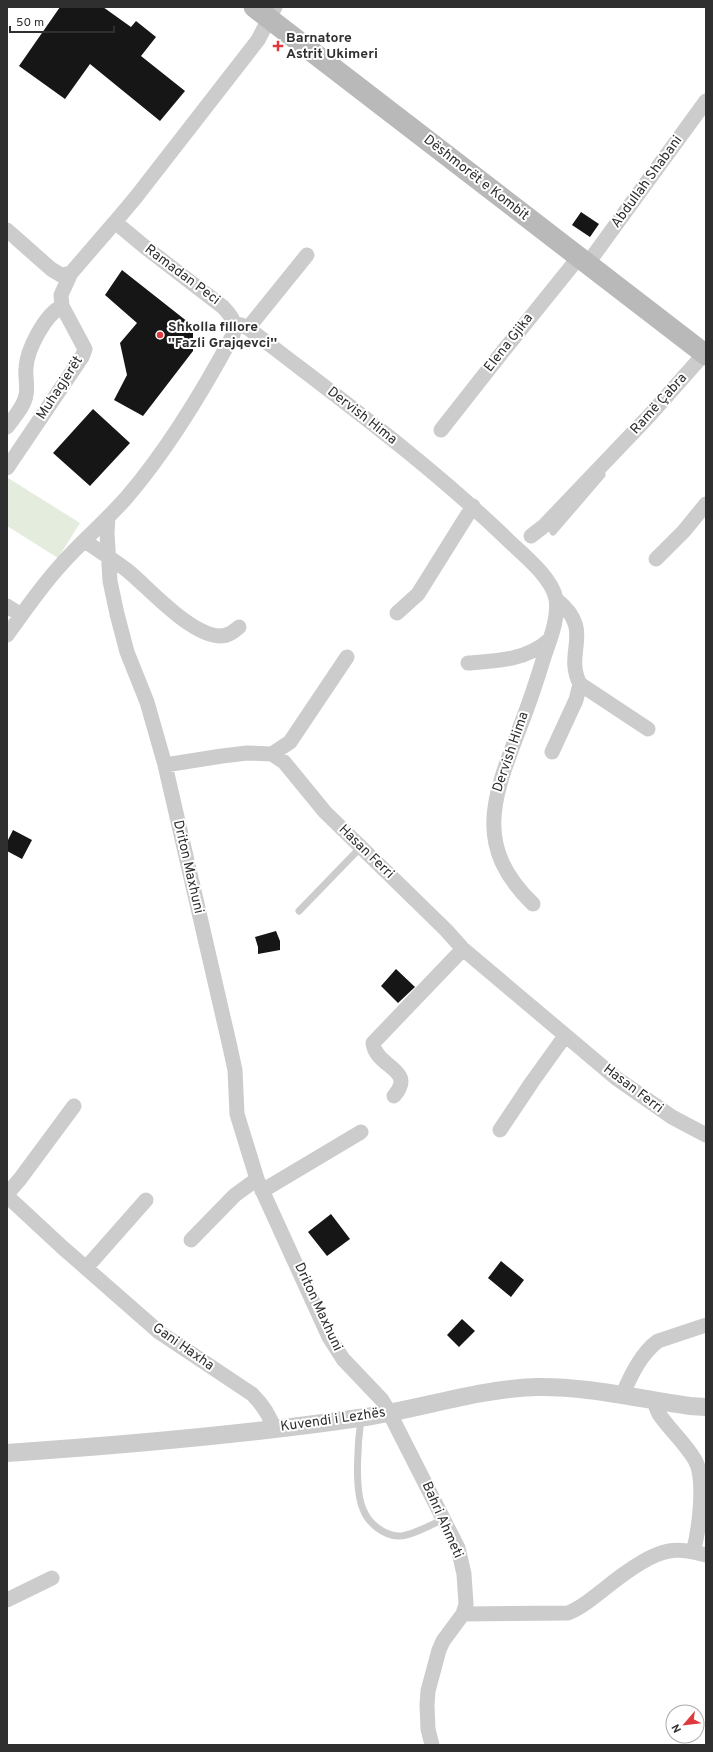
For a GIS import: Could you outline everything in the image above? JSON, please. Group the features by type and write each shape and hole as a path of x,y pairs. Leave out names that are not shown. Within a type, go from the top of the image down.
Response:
{"main road":[{"name":"Dëshmorët e Kombit","path":"266,11 584,260 704,350"}],"street":[{"path":"62,306 61,295 71,273 136,197 258,40 266,11"},
{"name":"Abdullah Shabani","path":"584,260 706,101"},
{"name":"Ramadan Peci","path":"115,222 150,252 223,307 241,326"},
{"path":"7,230 51,269 61,275 71,273"},
{"path":"7,635 39,590 60,566 108,517 144,476 182,421 233,335 307,255"},
{"name":"Elena Gjika","path":"442,430 492,365 584,260"},
{"name":"Muhagjerët","path":"7,426 20,408 26,395 26,368 28,354 35,338 55,310 62,306 85,349 82,357 7,468"},
{"name":"Dervish Hima","path":"241,326 423,464 473,506 537,568 549,583 556,598 564,605 572,616 576,626 578,638 574,665 580,684"},
{"name":"Ramë Çabra","path":"531,536 544,526 649,416 704,350"},
{"path":"656,559 706,504"},
{"path":"397,613 418,594 473,506"},
{"name":"Driton Maxhuni","path":"108,517 108,557 110,581 117,614 127,652 147,702 165,765 235,1070 237,1114 260,1185 329,1337 343,1359 382,1400 389,1412"},
{"path":"85,541 127,570 178,616 202,631 219,636 230,634 239,627"},
{"name":"Dervish Hima","path":"533,904 514,884 501,862 495,843 493,822 496,796 505,765 520,726 555,620 556,598"},
{"path":"7,606 21,615"},
{"path":"468,664 497,661 529,654 539,649 549,640"},
{"path":"165,765 247,753 272,754 290,742 347,657"},
{"path":"552,752 576,700 580,684 648,729"},
{"name":"Hasan Ferri","path":"272,754 284,762 325,812 446,930 463,949 616,1078 672,1117 706,1135"},
{"path":"394,1096 401,1087 402,1080 374,1050 374,1043 463,949"},
{"path":"500,1130 565,1036"},
{"name":"Gani Haxha","path":"74,1106 7,1195 86,1268 160,1332 252,1394 261,1403 269,1415 274,1429"},
{"path":"191,1240 235,1195 260,1185 361,1132"},
{"path":"86,1268 146,1200"},
{"path":"622,1396 646,1351 652,1345 664,1339 706,1325"},
{"name":"Kuvendi i Lezhës","path":"7,1453 194,1439 274,1429 361,1418 479,1394 534,1387 558,1387 657,1402 706,1407"},
{"path":"462,1614 568,1613 579,1609 624,1575 655,1556 668,1551 681,1550 699,1554 696,1539 699,1516 699,1474 696,1462 659,1414 656,1407 657,1402"},
{"name":"Bahri Ahmeti","path":"389,1412 458,1548 464,1574 466,1604 462,1614 443,1641 432,1674 427,1705 428,1729 432,1745"},
{"path":"7,1600 52,1578"}],"lane":[{"name":"Ramë Çabra","path":"553,532 614,463 615,458 613,454"},
{"path":"299,911 361,847"},
{"path":"361,1418 359,1436 359,1486 363,1510 377,1528 398,1536 420,1530 444,1519"}],"green space":[{"path":"8,478 80,523 58,558 7,526"}],"building":[{"path":"60,7 103,7 131,27 136,21 156,37 141,56 185,91 160,121 90,64 65,99 19,66"},
{"path":"581,212 599,224 590,237 572,225"},
{"name":"Shkolla fillore ''Fazli Grajqevci''","path":"122,270 193,326 193,351 143,416 114,400 127,375 120,343 137,323 105,295"},
{"path":"93,409 130,443 90,486 53,453"},
{"path":"13,830 32,840 22,859 7,851 7,842"},
{"path":"276,931 280,941 280,950 258,954 258,947 255,937"},
{"path":"396,969 415,987 398,1003 381,986"},
{"path":"331,1214 350,1239 327,1256 308,1232"},
{"path":"501,1261 524,1280 511,1297 488,1278"},
{"path":"462,1319 475,1331 459,1347 447,1335"}],"place":[{"name":"Barnatore Astrit Ukimeri","path":"278,46"},
{"name":"Shkolla fillore ''Fazli Grajqevci''","path":"160,335"}]}
